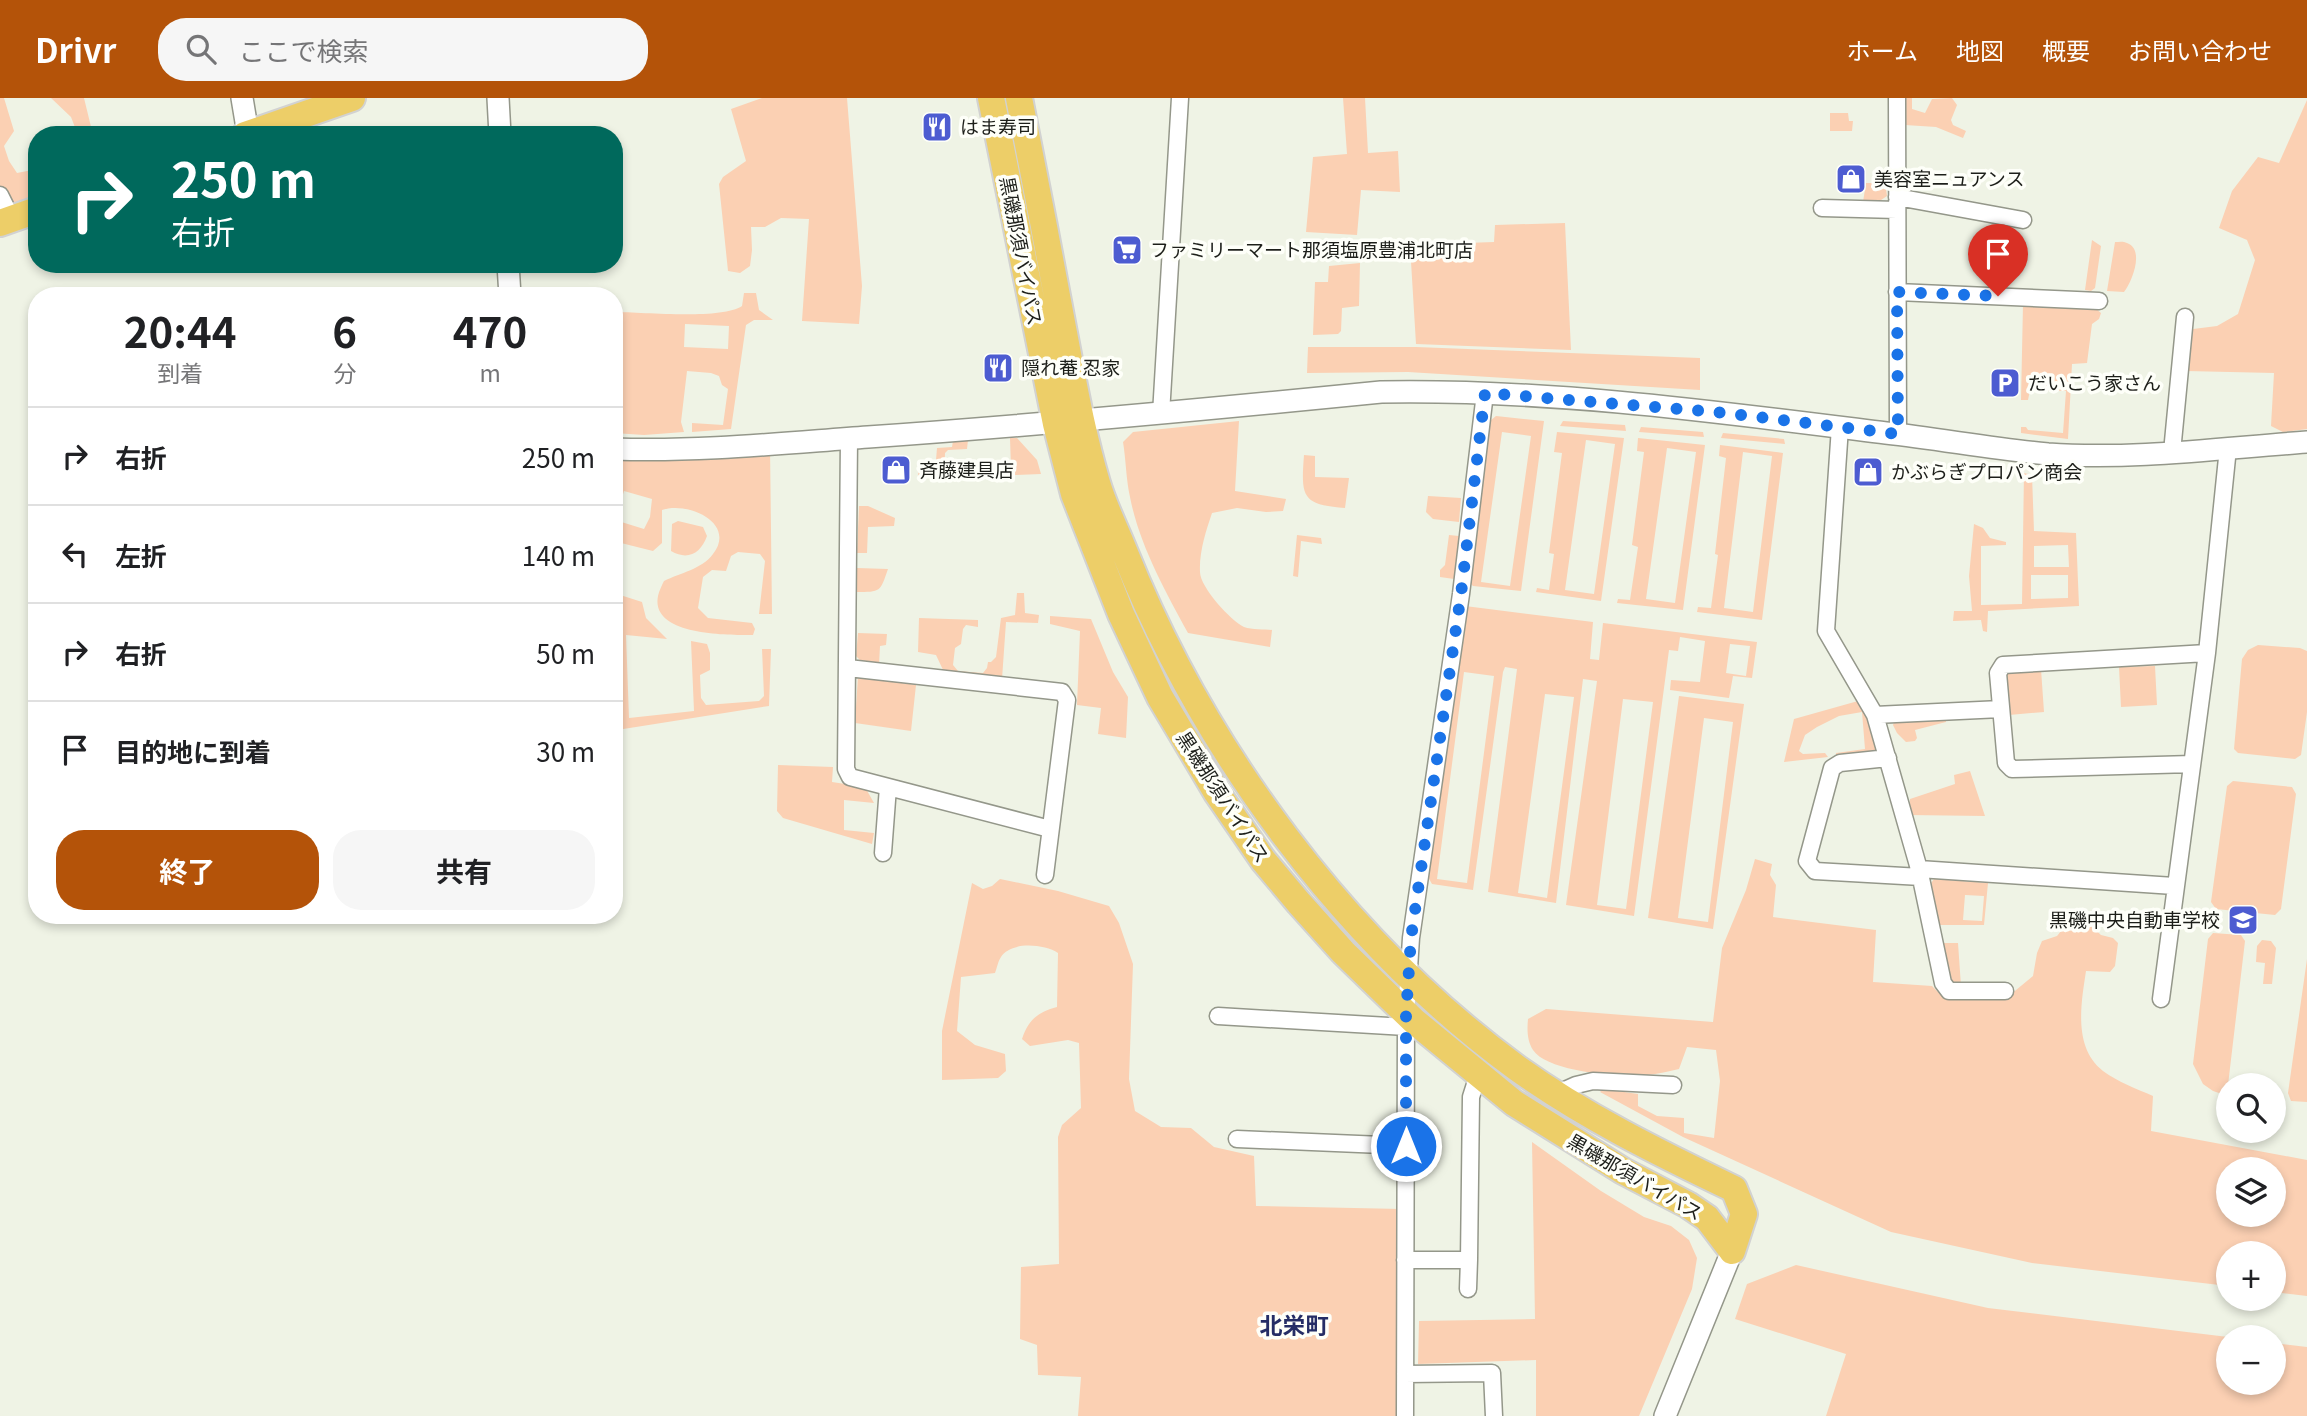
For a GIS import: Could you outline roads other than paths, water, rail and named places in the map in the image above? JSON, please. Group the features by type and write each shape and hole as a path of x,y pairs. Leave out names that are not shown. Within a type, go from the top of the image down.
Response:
{"main road":[{"path":"270,126 352,98"},
{"name":"黒磯那須バイパス","path":"991,98 1068,422 1097,484 1145,603 1184,683 1296,850 1370,938 1408,976 1515,1066 1556,1094 1656,1151 1734,1189 1744,1213 1732,1251"},
{"name":"黒磯那須バイパス","path":"1019,98 1068,422 1074,494 1121,614 1167,709 1217,793 1263,860 1406,1021 1514,1103 1623,1171 1707,1218 1732,1251"},
{"path":"4,212 28,211"}],"street":[{"path":"242,98 245,126"},
{"path":"498,98 500,126"},
{"path":"1161,414 1180,98"},
{"path":"1897,98 1898,434"},
{"path":"1822,208 1897,204 2023,220"},
{"path":"1897,292 2099,301"},
{"path":"2172,452 2185,317"},
{"path":"623,449 651,451 1068,422 1381,392 1485,393 1716,412 2050,454 2172,452 2307,442"},
{"path":"1405,1416 1408,976 1411,938 1461,594 1485,393"},
{"path":"1840,427 1826,631 1875,715 1920,873 1943,983 1949,991 2005,991"},
{"path":"849,438 846,769 850,777 1050,829"},
{"path":"2161,999 2207,653 2228,448"},
{"path":"2192,764 2012,769 2006,763 1998,673 2003,665 2207,653"},
{"path":"848,668 1062,692 1067,700 1045,875"},
{"path":"1875,715 2001,709"},
{"path":"1888,758 1840,763 1832,768 1807,861 1815,871 1920,873 2174,886"},
{"path":"883,853 888,787"},
{"path":"1218,1016 1406,1021"},
{"path":"1468,1289 1471,1097 1478,1075"},
{"path":"1556,1094 1576,1085 1593,1082 1673,1085"},
{"path":"1237,1139 1406,1146"},
{"path":"1665,1416 1732,1251"},
{"path":"1405,1260 1469,1260"},
{"path":"1405,1374 1492,1373 1494,1416"}],"place":[{"name":"はま寿司","path":"937,127"},
{"name":"美容室ニュアンス","path":"1851,179"},
{"name":"ファミリーマート那須塩原豊浦北町店","path":"1127,250"},
{"name":"隠れ菴 忍家","path":"998,368"},
{"name":"だいこう家さん","path":"2005,383"},
{"name":"斉藤建具店","path":"896,470"},
{"name":"かぶらぎプロパン商会","path":"1868,472"},
{"name":"黒磯中央自動車学校","path":"2243,920"}],"district":[{"name":"北栄町","path":"1294,1326"}]}
